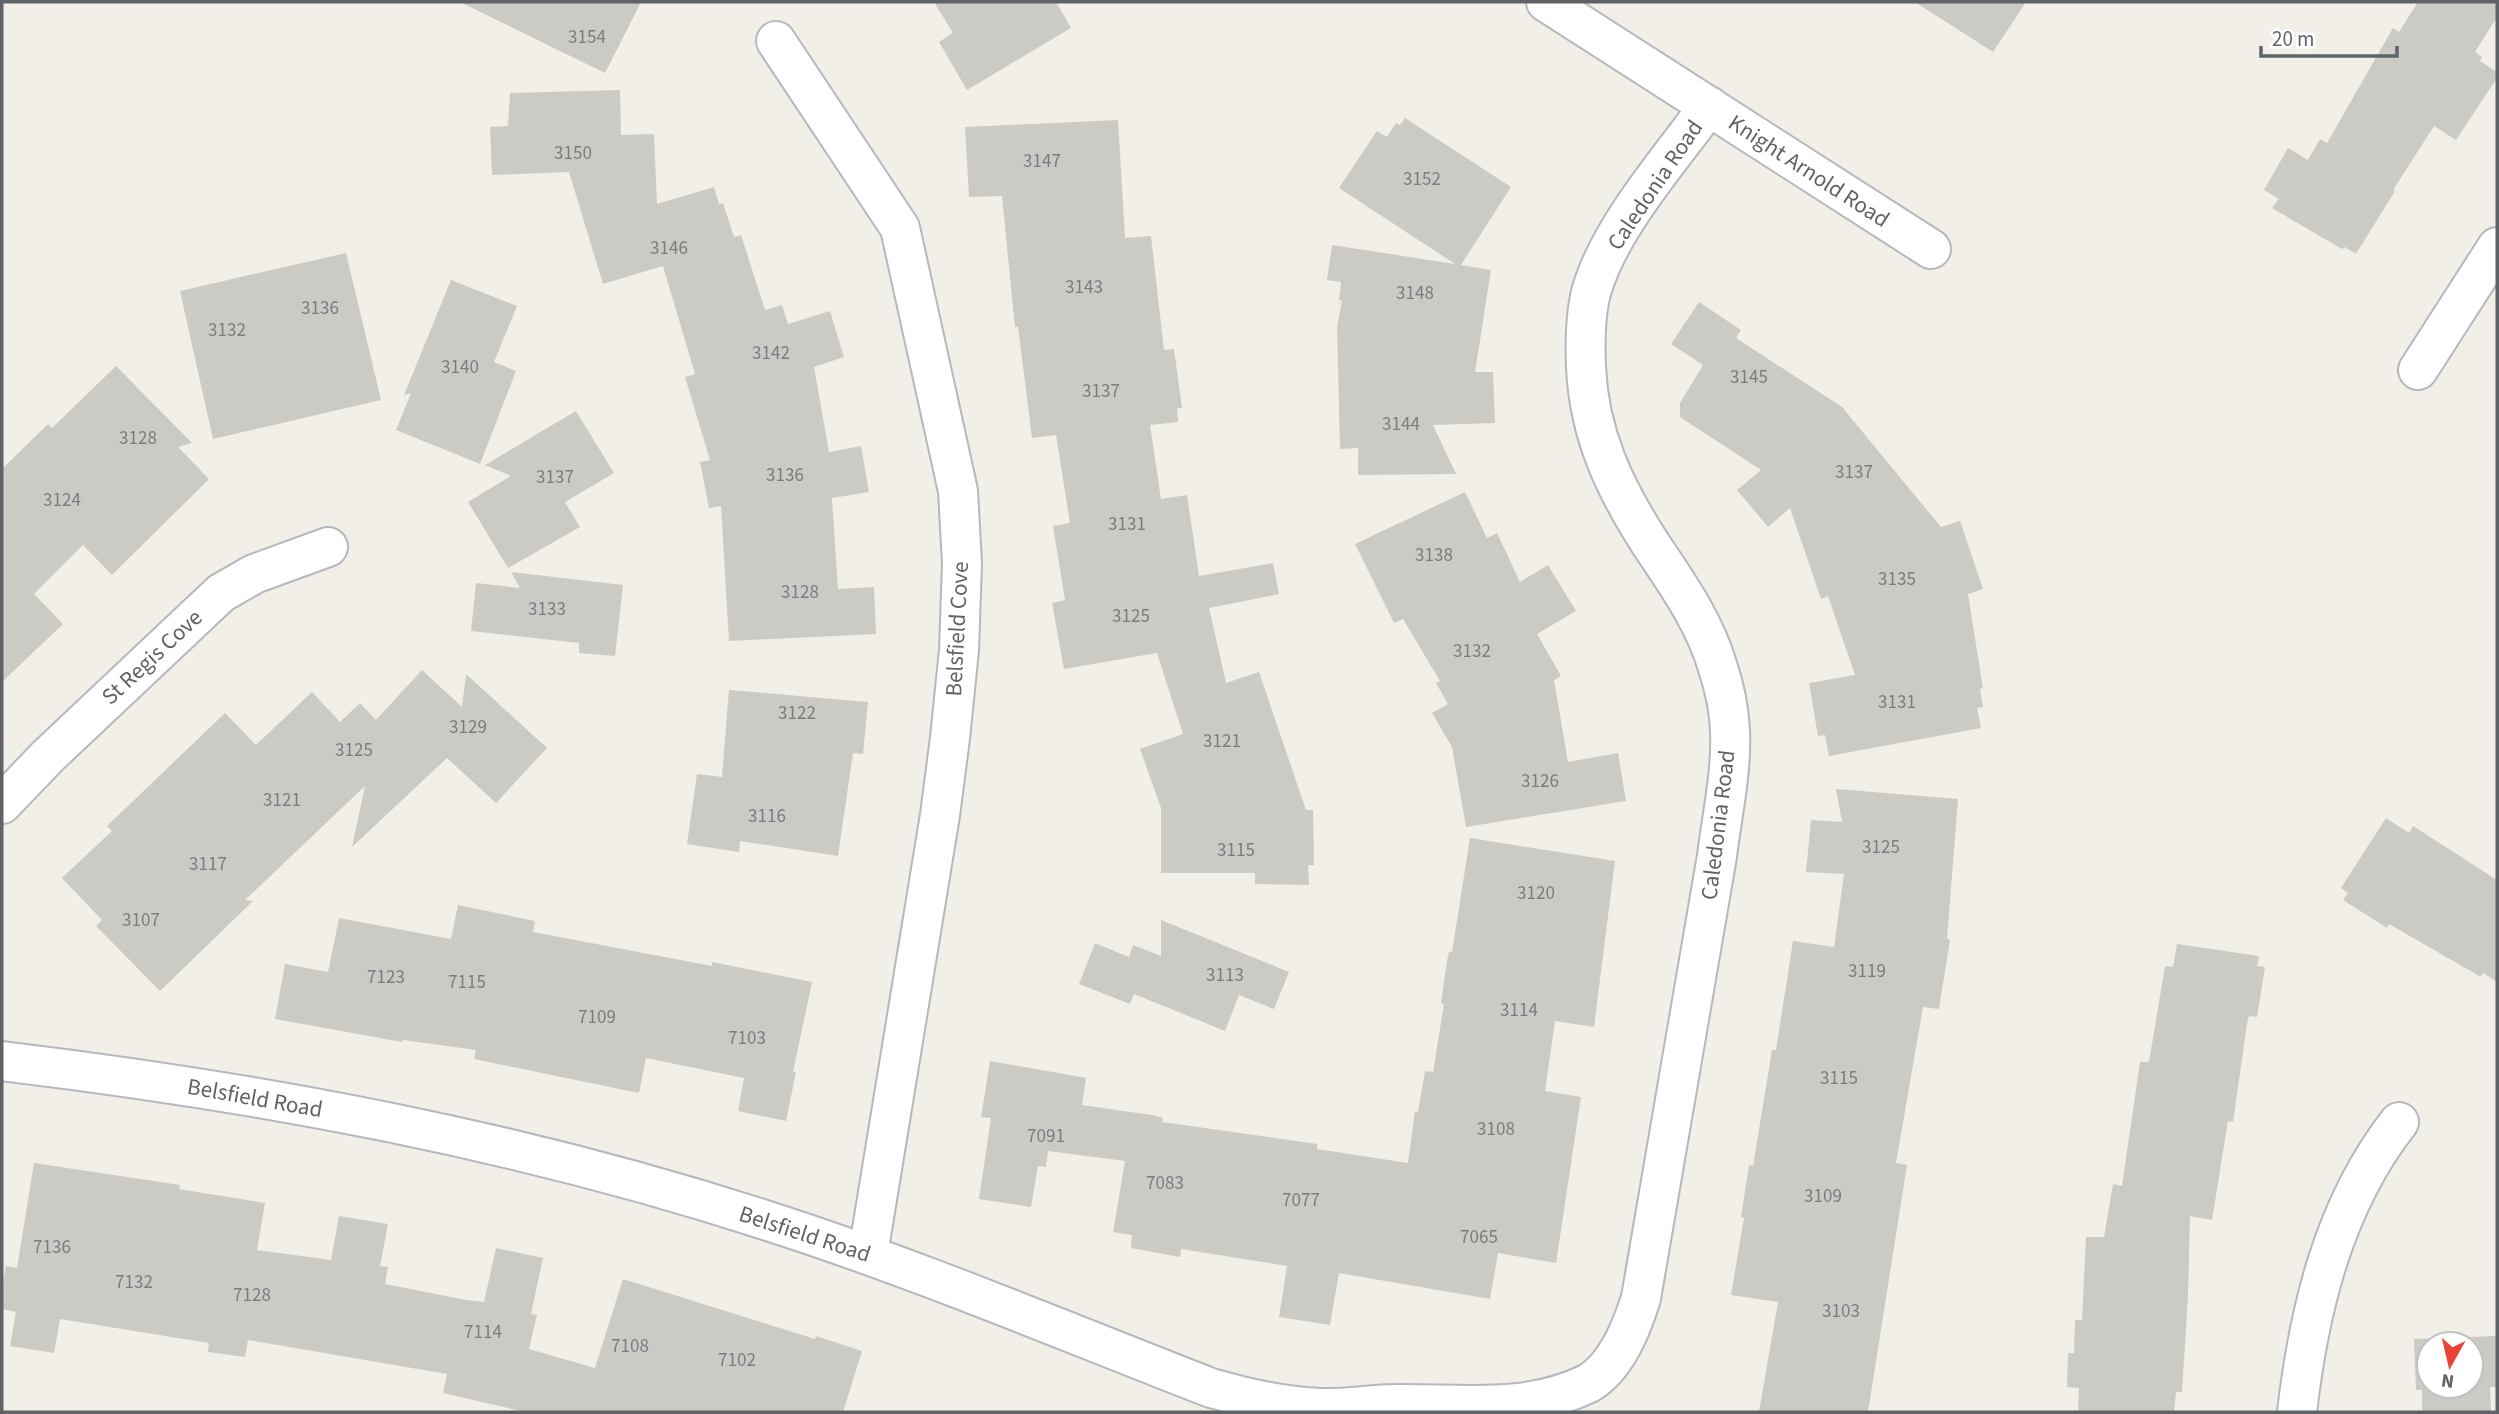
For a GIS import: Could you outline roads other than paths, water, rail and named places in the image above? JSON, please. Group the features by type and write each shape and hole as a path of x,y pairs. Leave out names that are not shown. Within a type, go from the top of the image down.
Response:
{"street":[{"name":"Knight Arnold Road","path":"1546,2 1931,250"},
{"name":"Belsfield Cove","path":"776,41 900,228 958,491 962,563 959,650 950,738 940,815 868,1254"},
{"name":"Caledonia Road","path":"1591,1381 1619,1353 1632,1327 1641,1298 1717,856 1726,790 1730,729 1718,667 1694,609 1648,540 1611,473 1596,436 1587,395 1585,341 1593,284 1617,232 1709,106"},
{"path":"2418,370 2497,247"},
{"name":"St Regis Cove","path":"2,804 58,747 221,593 254,574 328,547"},
{"name":"Belsfield Road","path":"2,1061 209,1089 400,1124 654,1187 764,1219 868,1254 1211,1388 1266,1404 1324,1409 1395,1404 1522,1407 1549,1401 1591,1381"},
{"path":"2297,1412 2316,1302 2334,1241 2358,1184 2377,1150 2399,1122"}]}
